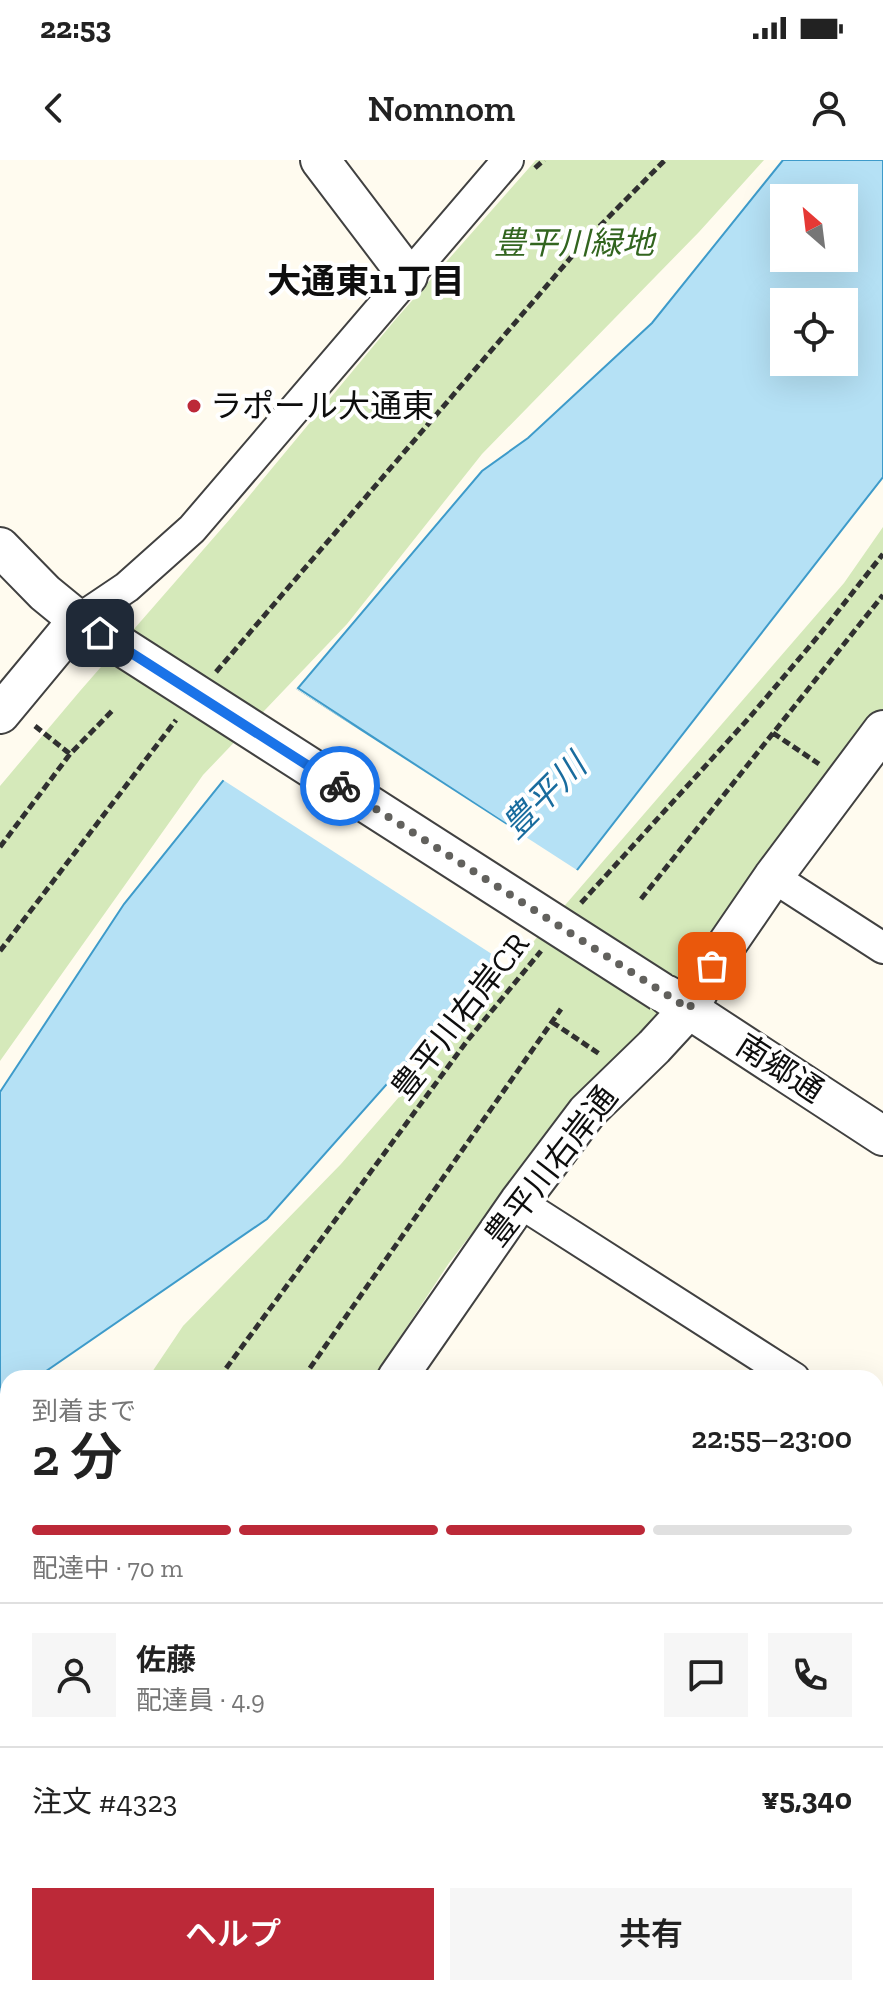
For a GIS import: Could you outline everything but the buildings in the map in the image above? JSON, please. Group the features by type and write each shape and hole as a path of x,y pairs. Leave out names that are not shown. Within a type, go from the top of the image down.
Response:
{"street":[{"path":"320,160 408,276"},
{"path":"18,720 78,620 127,587 192,529 508,160"},
{"name":"南郷通","path":"0,547 45,593 78,620 883,1136"},
{"name":"豊平川右岸通","path":"403,1370 519,1202 587,1112 654,1047 675,1000 712,966 773,877 883,730"},
{"path":"773,877 883,948"},
{"path":"519,1202 782,1370"}],"path":[{"path":"207,683 585,241 665,160"},
{"path":"576,909 749,718 883,554"},
{"path":"641,899 883,595"},
{"path":"0,847 70,754 112,711"},
{"path":"0,951 176,719"},
{"path":"18,720 70,754"},
{"path":"773,733 844,782"},
{"name":"豊平川右岸CR","path":"225,1370 467,1041 546,945"},
{"path":"309,1370 561,1009"},
{"path":"552,1022 602,1057"}],"green space":[{"name":"豊平川緑地","path":"536,160 764,160 699,232 482,454 347,624 203,775 0,1061 0,786 230,519 395,320"},
{"path":"883,527 883,713 633,1047 551,1130 449,1263 378,1370 153,1370 183,1326 341,1164 844,583"}],"water":[{"name":"豊平川","path":"783,160 883,160 883,477 577,870 267,1219 48,1370 0,1370 0,1092 124,904 296,690 517,831 298,688 482,471 528,438 652,323"}],"pier":[{"path":"293,687 580,872 501,960 220,778"}],"way so far":[{"path":"340,786 689,1009 712,966"}],"place":[{"name":"ラポール大通東","path":"194,406"}],"district":[{"name":"大通東11丁目","path":"366,281"}],"route":[{"path":"100,633 340,786"}]}
